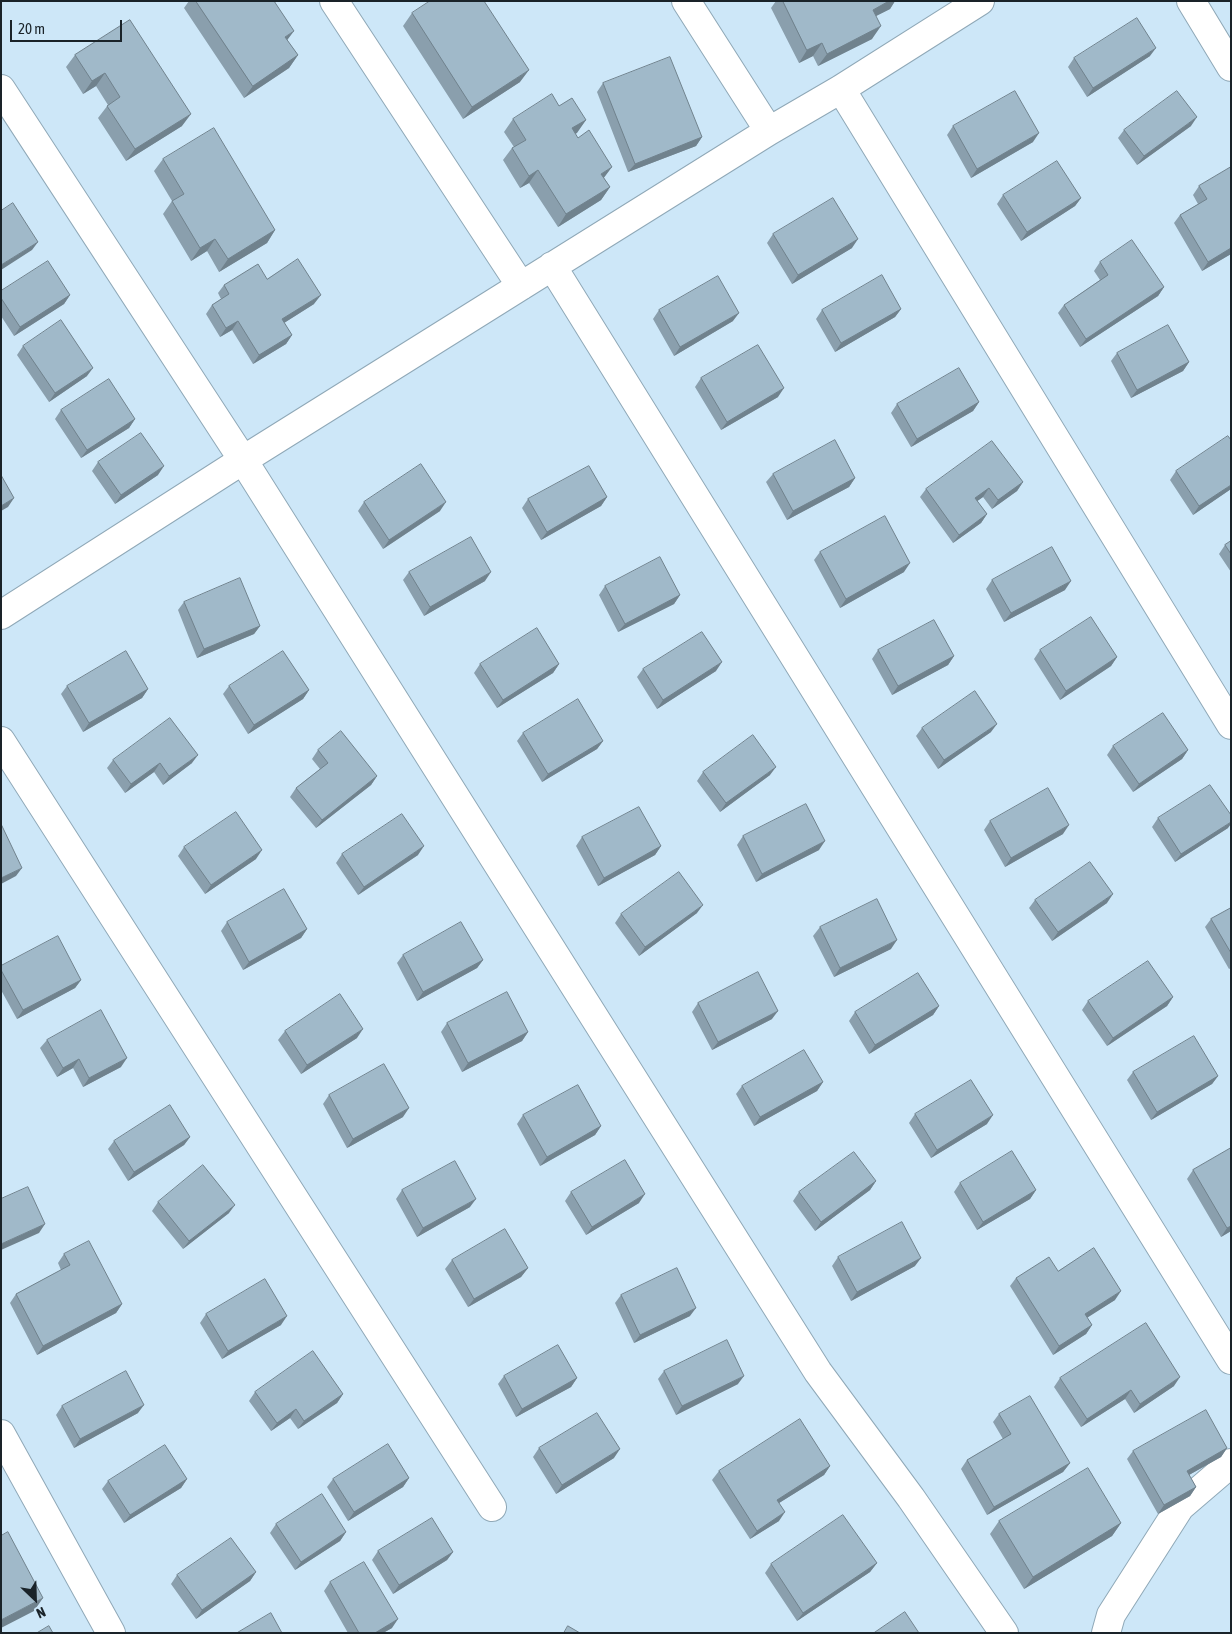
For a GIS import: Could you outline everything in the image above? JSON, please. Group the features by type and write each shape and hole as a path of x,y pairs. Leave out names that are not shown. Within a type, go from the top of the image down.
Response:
{"street":[{"path":"334,1 521,286"},
{"path":"686,1 769,131"},
{"path":"1,615 552,266 769,131 841,89 980,1"},
{"path":"1191,1 1231,67"},
{"path":"1,89 243,460 818,1372 911,1498 1004,1633"},
{"path":"841,89 1231,725"},
{"path":"552,266 1231,1360"},
{"path":"1,741 492,1507"},
{"path":"1,1434 111,1633"},
{"path":"1106,1633 1111,1615 1180,1507 1231,1463"}],"building":[{"path":"196,1 274,1 294,31 285,37 298,55 253,86"},
{"path":"430,1 484,1 529,70 472,107 412,13"},
{"path":"783,1 889,1 873,10 881,26 827,54 822,43 807,50"},
{"path":"1137,18 1156,48 1093,88 1074,58"},
{"path":"130,20 191,114 135,149 107,106 120,97 105,73 92,81 75,55"},
{"path":"670,57 702,137 635,164 603,83"},
{"path":"1015,91 1039,133 977,169 953,126"},
{"path":"1177,91 1197,117 1144,156 1124,130"},
{"path":"552,94 559,106 572,98 586,120 572,128 578,138 589,130 612,167 601,174 610,187 566,214 538,170 529,176 512,148 526,140 513,119"},
{"path":"214,128 275,230 228,259 215,239 200,248 172,201 184,194 163,159"},
{"path":"1057,161 1081,198 1027,232 1003,195"},
{"path":"1231,167 1231,248 1208,262 1180,215 1207,199 1199,186"},
{"path":"833,198 858,239 798,275 773,234"},
{"path":"13,203 38,242 1,265 1,211"},
{"path":"1132,240 1164,287 1086,339 1064,305 1108,275 1100,262"},
{"path":"298,259 321,295 282,319 292,335 259,355 238,321 226,328 212,305 229,294 224,285 258,264 267,279"},
{"path":"48,261 70,295 20,327 1,298 1,291"},
{"path":"882,275 901,309 841,343 822,310"},
{"path":"718,276 739,313 680,347 659,310"},
{"path":"61,320 93,368 55,393 23,346"},
{"path":"1168,325 1189,362 1137,390 1117,353"},
{"path":"758,345 784,388 727,422 701,378"},
{"path":"959,368 979,402 917,439 897,404"},
{"path":"109,379 135,419 87,450 61,410"},
{"path":"141,433 164,466 121,495 98,462"},
{"path":"1228,436 1231,440 1231,485 1199,506 1176,471"},
{"path":"835,440 855,478 793,511 773,474"},
{"path":"992,441 1023,482 998,500 989,488 975,498 987,514 959,535 926,489"},
{"path":"421,464 446,502 389,540 364,502"},
{"path":"589,466 607,497 547,532 528,499"},
{"path":"1,475 14,498 1,506"},
{"path":"885,516 910,563 846,599 820,552"},
{"path":"471,537 491,572 430,607 409,572"},
{"path":"1231,541 1231,554 1225,545"},
{"path":"1052,547 1071,581 1011,613 992,580"},
{"path":"660,557 680,595 625,624 605,586"},
{"path":"240,578 260,626 204,649 184,602"},
{"path":"1091,617 1117,657 1066,691 1040,650"},
{"path":"934,620 954,656 898,686 878,650"},
{"path":"537,628 559,664 503,700 480,664"},
{"path":"702,632 722,662 663,700 643,669"},
{"path":"126,651 148,689 89,723 67,686"},
{"path":"283,651 309,690 254,725 229,686"},
{"path":"975,691 997,724 944,760 922,728"},
{"path":"578,699 603,741 548,774 523,733"},
{"path":"1163,713 1188,750 1139,784 1113,746"},
{"path":"170,718 198,755 169,776 160,763 131,784 113,760"},
{"path":"341,731 377,776 322,820 296,788 328,763 318,750"},
{"path":"753,735 776,767 726,803 703,772"},
{"path":"1210,785 1231,815 1231,822 1181,854 1158,818"},
{"path":"1048,788 1069,825 1011,858 990,821"},
{"path":"806,804 825,841 762,874 743,836"},
{"path":"639,807 661,846 604,878 582,837"},
{"path":"236,812 262,850 211,885 184,847"},
{"path":"402,814 424,846 364,887 342,854"},
{"path":"1,827 22,868 1,878"},
{"path":"1090,862 1113,894 1058,932 1035,900"},
{"path":"679,872 703,905 645,947 621,914"},
{"path":"284,889 307,929 249,962 227,922"},
{"path":"877,899 897,940 840,968 820,927"},
{"path":"1231,908 1231,953 1211,919"},
{"path":"461,922 483,960 423,992 403,955"},
{"path":"58,936 81,980 23,1010 1,970 1,966"},
{"path":"1148,961 1173,997 1113,1038 1088,1001"},
{"path":"758,972 778,1011 718,1042 698,1003"},
{"path":"918,973 939,1006 875,1045 855,1012"},
{"path":"507,992 528,1032 468,1063 447,1023"},
{"path":"340,994 363,1029 307,1065 285,1031"},
{"path":"101,1010 127,1058 89,1078 79,1059 63,1068 47,1040"},
{"path":"1194,1036 1218,1076 1157,1112 1133,1072"},
{"path":"804,1050 823,1082 760,1117 742,1086"},
{"path":"384,1064 409,1108 353,1139 329,1095"},
{"path":"971,1080 993,1115 937,1150 915,1114"},
{"path":"578,1085 601,1126 547,1157 523,1115"},
{"path":"170,1105 190,1137 134,1172 114,1141"},
{"path":"1231,1148 1231,1226 1227,1228 1193,1170"},
{"path":"1012,1151 1036,1190 983,1222 960,1183"},
{"path":"854,1152 876,1181 821,1222 799,1192"},
{"path":"625,1160 645,1194 592,1227 571,1192"},
{"path":"455,1161 476,1199 423,1228 402,1190"},
{"path":"203,1165 235,1205 189,1241 158,1202"},
{"path":"28,1187 45,1224 1,1244 1,1199"},
{"path":"902,1222 921,1258 857,1292 838,1257"},
{"path":"505,1229 528,1268 474,1299 452,1260"},
{"path":"89,1241 122,1304 43,1346 16,1294 70,1265 64,1254"},
{"path":"1094,1248 1121,1291 1085,1314 1092,1325 1059,1346 1016,1278 1049,1257 1058,1271"},
{"path":"677,1268 696,1308 640,1335 621,1295"},
{"path":"265,1279 287,1316 228,1351 206,1314"},
{"path":"1146,1323 1180,1377 1140,1404 1131,1390 1087,1419 1060,1378"},
{"path":"727,1340 744,1376 682,1406 664,1371"},
{"path":"558,1345 577,1378 522,1409 504,1376"},
{"path":"313,1351 343,1394 304,1421 296,1409 277,1423 255,1392"},
{"path":"126,1371 144,1405 80,1439 62,1406"},
{"path":"1030,1396 1070,1463 994,1507 967,1460 1011,1434 999,1414"},
{"path":"1206,1410 1227,1448 1187,1471 1196,1487 1164,1505 1133,1451"},
{"path":"597,1413 620,1449 562,1485 539,1448"},
{"path":"800,1419 830,1466 777,1500 785,1512 757,1531 719,1471"},
{"path":"388,1444 409,1478 354,1512 333,1479"},
{"path":"165,1445 187,1479 130,1515 108,1481"},
{"path":"1088,1468 1121,1523 1033,1577 999,1521"},
{"path":"322,1494 346,1532 301,1562 276,1524"},
{"path":"843,1515 877,1563 803,1613 771,1564"},
{"path":"432,1518 453,1552 399,1585 378,1551"},
{"path":"8,1532 43,1598 1,1620 1,1536"},
{"path":"231,1538 256,1572 202,1610 177,1575"},
{"path":"364,1562 398,1619 375,1633 359,1633 330,1582"},
{"path":"905,1612 919,1633 874,1633"},
{"path":"271,1613 282,1633 237,1633"},
{"path":"49,1626 53,1633 37,1633"},
{"path":"568,1626 580,1633 564,1633"}]}
